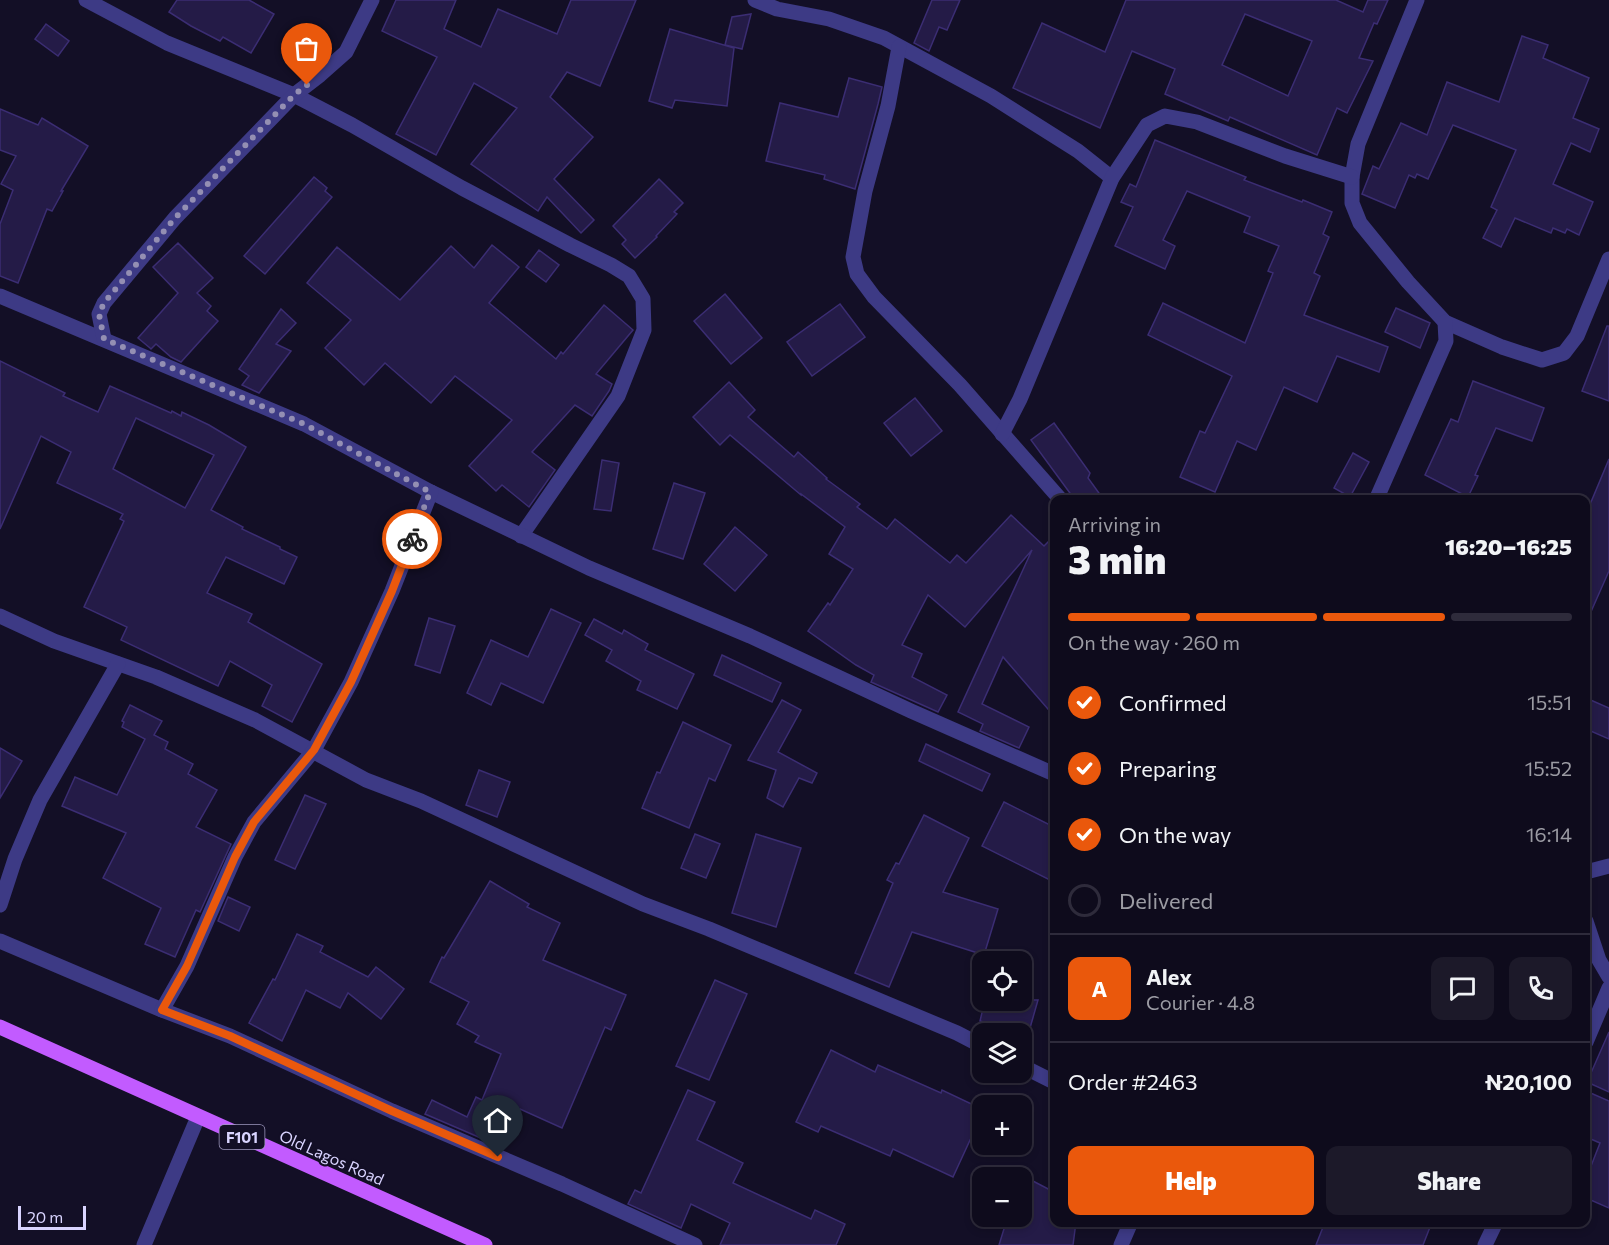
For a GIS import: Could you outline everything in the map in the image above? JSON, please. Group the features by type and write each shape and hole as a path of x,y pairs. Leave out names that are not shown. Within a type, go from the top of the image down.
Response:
{"main road":[{"name":"Old Lagos Road","path":"0,1027 485,1245"}],"street":[{"path":"86,0 167,43 294,95 629,276 643,299 644,330 618,396 521,536"},
{"path":"104,339 99,314 104,303 175,218 294,95 346,52 372,0"},
{"path":"755,0 777,9 829,19 884,38 992,96 1078,152 1112,178"},
{"path":"1417,0 1358,144 1352,177 1352,203 1360,223 1408,282 1445,322 1502,348 1542,360 1564,353 1577,336 1609,259"},
{"path":"899,46 888,106 865,191 853,257 857,274 874,297 960,385 1057,495"},
{"path":"1002,434 1020,399 1112,178 1148,125 1165,116 1197,122 1285,156 1352,177"},
{"path":"0,296 304,424 430,492 589,568 750,636 919,715 1050,772"},
{"path":"1378,495 1446,341 1445,322"},
{"path":"162,1010 187,966 235,857 254,822 314,750 351,682 392,591 430,492"},
{"path":"0,616 54,641 156,677 255,720 366,780 421,801 643,904 709,929 972,1041"},
{"path":"0,905 15,859 40,800 118,663"},
{"path":"1590,871 1609,866"},
{"path":"1590,933 1599,960 1609,977"},
{"path":"0,941 162,1010 230,1036 392,1111 562,1184 695,1245"},
{"path":"1590,1032 1609,988"},
{"path":"1032,1071 1050,1081"},
{"path":"144,1245 198,1117"},
{"path":"1121,1245 1129,1227"},
{"path":"1485,1245 1494,1227"}],"building":[{"path":"177,0 249,0 274,14 251,53 223,37 220,41 169,12"},
{"path":"396,0 456,0 444,29 481,47 498,9 557,34 571,0 636,0 600,86 567,72 550,97 593,137 554,179 594,220 581,233 547,197 538,211 471,164 517,108 474,83 436,155 396,134 437,57 382,31"},
{"path":"932,0 960,0 947,30 939,27 929,51 914,43"},
{"path":"1126,0 1336,0 1363,12 1368,0 1388,0 1377,24 1374,23 1359,58 1373,61 1347,113 1337,108 1317,155 1230,117 1228,121 1165,94 1175,69 1132,51 1100,128 1013,88 1042,23 1105,52","holes":["1245,14 1312,41 1288,96 1222,65"]},
{"path":"751,14 742,49 725,45 732,17"},
{"path":"46,24 69,41 58,56 35,39"},
{"path":"670,29 734,48 727,106 675,100 672,108 649,101"},
{"path":"1522,36 1548,45 1543,58 1589,78 1573,118 1599,129 1590,152 1571,143 1553,184 1593,202 1579,235 1567,229 1565,233 1553,228 1551,233 1515,218 1501,247 1483,238 1497,210 1491,207 1516,150 1453,125 1428,179 1417,174 1415,178 1409,175 1395,208 1362,194 1373,166 1379,169 1401,123 1427,135 1447,82 1499,102"},
{"path":"849,78 882,87 855,189 824,179 825,175 766,161 780,103 838,117"},
{"path":"0,109 38,125 42,118 88,146 61,191 63,191 52,211 47,209 18,283 0,276 0,224 13,190 1,184 16,156 0,150"},
{"path":"1155,140 1246,177 1244,180 1332,212 1323,234 1329,237 1314,273 1320,276 1304,315 1388,347 1379,372 1337,356 1317,402 1284,387 1256,450 1237,441 1215,492 1180,477 1200,431 1205,433 1232,376 1148,335 1163,303 1245,343 1273,273 1268,271 1279,246 1244,232 1250,217 1187,191 1163,240 1175,246 1165,269 1115,246 1133,207 1121,202 1130,184 1136,187"},
{"path":"314,177 327,188 325,191 332,197 265,274 244,256"},
{"path":"659,179 683,203 674,212 677,214 657,237 635,258 622,244 626,240 613,226"},
{"path":"178,243 213,278 197,293 211,306 207,311 218,321 181,362 156,344 151,349 138,338 178,293 153,267"},
{"path":"492,245 519,267 489,303 556,359 561,352 563,354 604,305 633,330 596,374 612,384 592,416 575,405 532,452 555,470 529,507 502,485 496,491 469,466 512,420 455,376 431,403 385,363 364,385 325,348 351,320 307,283 337,247 400,300 451,246 474,268"},
{"path":"539,250 559,265 546,282 526,267"},
{"path":"725,294 762,338 731,364 694,321"},
{"path":"840,304 865,337 812,376 787,342"},
{"path":"1396,308 1430,323 1420,348 1385,332"},
{"path":"281,309 296,323 276,344 291,351 259,393 242,385 249,376 239,369"},
{"path":"1607,326 1609,326 1609,401 1582,391"},
{"path":"0,361 65,393 63,396 98,412 110,386 171,413 172,411 181,416 182,412 246,447 211,510 243,527 242,529 297,557 284,584 226,557 207,593 252,614 248,622 322,664 292,722 262,706 272,685 230,661 218,686 121,640 127,627 84,607 124,521 120,519 123,514 57,483 71,452 41,436 0,529","holes":["136,418 214,455 185,508 113,469"]},
{"path":"1473,381 1544,408 1532,441 1496,428 1475,475 1478,476 1469,495 1464,495 1425,475 1451,419 1458,422"},
{"path":"729,382 755,410 748,417 794,457 798,452 826,479 860,504 857,507 887,529 895,519 950,563 957,555 966,563 1011,515 1044,546 1050,540 1050,711 1003,657 982,704 1029,727 1019,748 980,731 983,724 958,712 1032,550 965,627 928,595 902,645 922,654 912,677 947,695 938,712 871,682 874,675 808,631 828,603 830,605 853,569 829,554 845,527 801,495 730,435 720,445 693,417"},
{"path":"915,398 942,431 911,456 884,423"},
{"path":"1054,423 1090,473 1088,478 1100,495 1071,495 1031,440"},
{"path":"1353,453 1369,462 1351,495 1334,488"},
{"path":"1609,459 1609,571 1590,614 1590,504"},
{"path":"602,460 619,463 611,511 594,509"},
{"path":"674,483 705,493 683,559 653,549"},
{"path":"735,527 767,555 735,591 704,564"},
{"path":"551,609 581,623 543,703 501,683 491,705 467,693 491,640 528,657"},
{"path":"429,618 455,626 440,673 415,665"},
{"path":"594,619 622,634 624,630 648,644 645,650 694,674 677,709 637,690 641,681 606,661 612,650 585,635"},
{"path":"722,655 781,683 772,702 714,675"},
{"path":"782,700 801,710 778,752 817,773 812,783 799,778 783,807 767,798 776,770 748,760"},
{"path":"1590,700 1609,708 1609,739 1590,731"},
{"path":"130,705 162,721 154,735 168,742 165,749 193,764 188,774 217,790 196,827 231,844 200,912 196,910 175,957 145,944 161,908 103,878 126,833 62,806 75,777 117,795 145,739 122,727 124,722 122,721"},
{"path":"683,722 731,745 715,781 709,778 689,828 642,808 657,772 660,773"},
{"path":"926,744 990,774 982,791 919,761"},
{"path":"0,748 22,761 0,798"},
{"path":"479,770 510,782 497,817 466,805"},
{"path":"305,795 326,804 295,869 275,860"},
{"path":"1004,802 1050,825 1050,880 982,846"},
{"path":"924,815 969,838 943,892 998,909 985,951 972,951 912,932 889,987 855,973 893,883 887,880 896,863 899,864"},
{"path":"695,834 720,844 706,878 681,868"},
{"path":"756,834 801,848 776,927 732,913"},
{"path":"490,881 529,904 527,907 560,923 543,960 626,995 611,1030 605,1027 562,1128 520,1109 504,1148 425,1114 432,1100 467,1117 476,1097 482,1100 501,1054 475,1042 479,1036 457,1024 469,1002 430,982 442,957 444,958"},
{"path":"228,897 250,907 239,931 218,921"},
{"path":"297,934 323,946 320,952 368,977 376,967 404,989 381,1019 348,993 340,1008 306,990 282,1041 249,1023 273,979 275,980"},
{"path":"715,980 747,994 709,1080 676,1066"},
{"path":"1032,1000 1038,1000 1031,1023 980,1021 982,1011 1032,1011"},
{"path":"1609,1032 1609,1092 1590,1083 1590,1075"},
{"path":"831,1050 875,1072 878,1065 972,1104 972,1136 953,1177 893,1149 890,1156 821,1126 818,1132 796,1122"},
{"path":"688,1090 715,1102 697,1140 743,1163 733,1183 811,1219 815,1210 845,1224 836,1245 720,1245 730,1223 691,1204 681,1228 628,1204 635,1190 641,1193"},
{"path":"1590,1093 1609,1101 1609,1208 1590,1200 1590,1169 1600,1143 1590,1139"},
{"path":"1032,1181 1050,1190 1050,1227 1075,1227 1073,1245 999,1245 1005,1227 1032,1227"},
{"path":"1323,1227 1430,1227 1423,1245 1316,1245"}],"way so far":[{"path":"307,85 294,95 175,218 104,303 99,314 104,339 304,424 430,492 412,539"}],"route":[{"path":"412,539 392,591 351,682 314,750 254,822 235,857 187,966 162,1010 230,1036 498,1157"}]}
